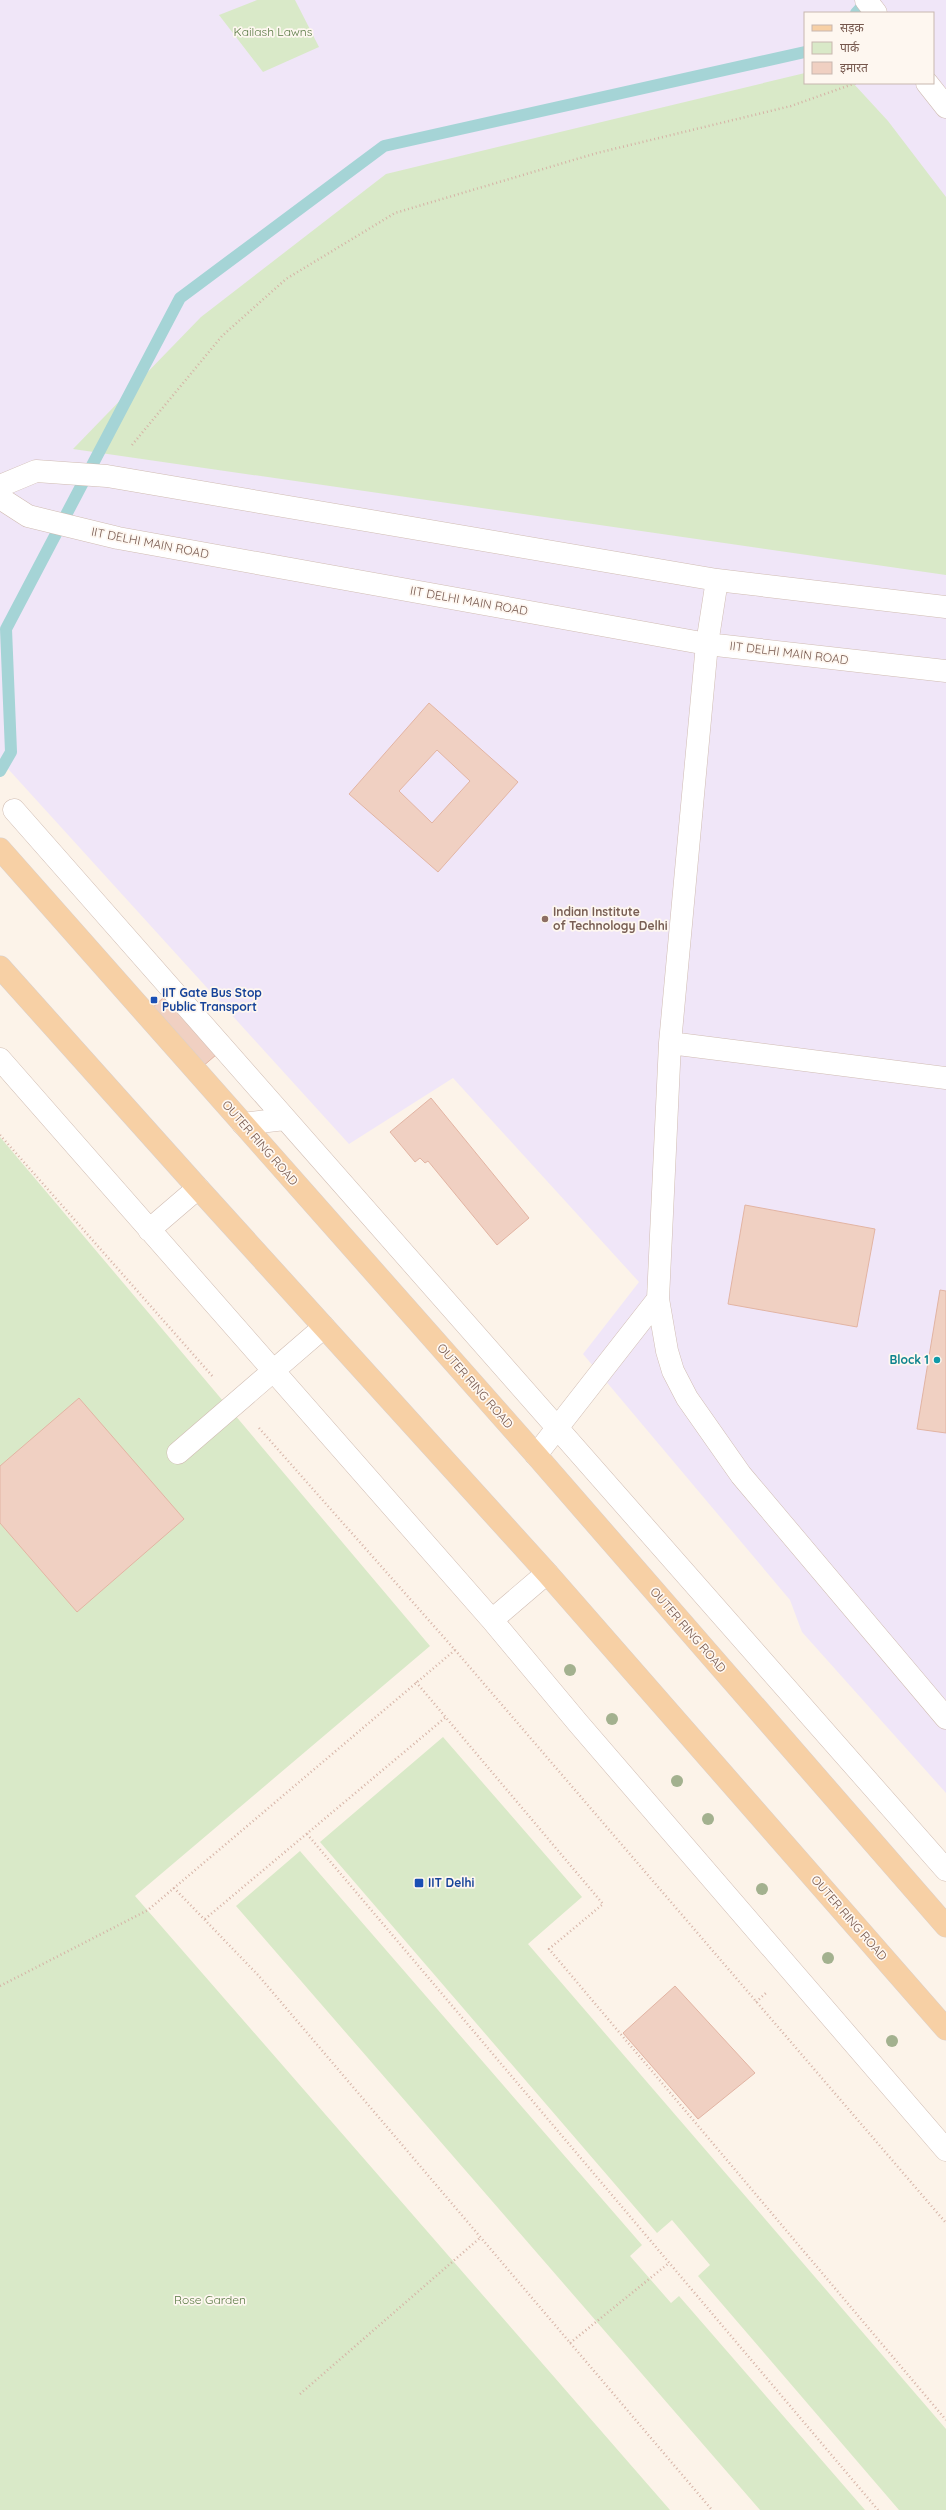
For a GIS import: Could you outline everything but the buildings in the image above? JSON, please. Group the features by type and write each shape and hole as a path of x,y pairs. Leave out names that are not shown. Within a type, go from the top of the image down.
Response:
{"main road":[{"name":"OUTER RING ROAD","path":"0,849 536,1455 946,1926"},
{"name":"OUTER RING ROAD","path":"0,966 198,1188 547,1573 946,2029"}],"lane":[{"path":"866,0 875,12"},
{"path":"928,84 946,108"},
{"path":"0,486 36,471 105,476 717,580 946,607"},
{"name":"IIT DELHI MAIN ROAD","path":"0,498 28,516 118,538 707,644 946,671"},
{"path":"717,580 707,644 670,1043 658,1299 667,1351 673,1371 687,1398 741,1475 946,1718"},
{"path":"14,810 946,1870"},
{"path":"670,1043 946,1078"},
{"path":"0,1059 492,1620 578,1723 946,2150"},
{"path":"243,1124 285,1119"},
{"path":"149,1230 198,1188"},
{"path":"536,1455 658,1299"},
{"path":"178,1453 324,1327"},
{"path":"492,1620 547,1573"}],"path":[{"path":"105,476 222,336 286,279 395,213 597,153 791,106 853,84"},
{"path":"0,1135 217,1381"},
{"path":"254,1423 455,1650 946,2223"},
{"path":"0,1986 148,1910 455,1650"},
{"path":"416,1682 603,1904 549,1949 946,2420"},
{"path":"205,1919 446,1717"},
{"path":"306,1834 878,2510"},
{"path":"174,1888 258,1976 712,2510"},
{"path":"300,2394 481,2237"},
{"path":"570,2343 669,2263"}],"shaded area":[{"name":"Indian Institute of Technology Delhi","path":"0,0 946,0 946,1793 802,1632 790,1600 583,1354 639,1282 453,1078 349,1144 0,760"}],"green space":[{"name":"Kailash Lawns","path":"257,0 295,0 319,47 263,72 219,15"},
{"path":"804,73 804,84 854,84 888,121 946,197 946,575 73,449 201,317 386,174"},
{"name":"Rose Garden","path":"0,1137 430,1646 135,1896 670,2510 0,2510"},
{"path":"443,1737 582,1897 528,1944 946,2429 946,2510 899,2510 698,2276 710,2265 672,2220 657,2233 320,1842"},
{"path":"300,1851 642,2245 630,2256 671,2303 679,2296 865,2510 760,2510 236,1906"}],"waterway":[{"path":"857,12 868,0"},
{"path":"0,771 11,752 6,629 180,298 384,146 804,52"}],"place":[{"name":"Indian Institute of Technology Delhi","path":"545,919"},
{"name":"IIT Gate Bus Stop Public Transport","path":"154,1000"},
{"name":"Block 1","path":"937,1360"},
{"name":"IIT Delhi","path":"419,1883"}]}
